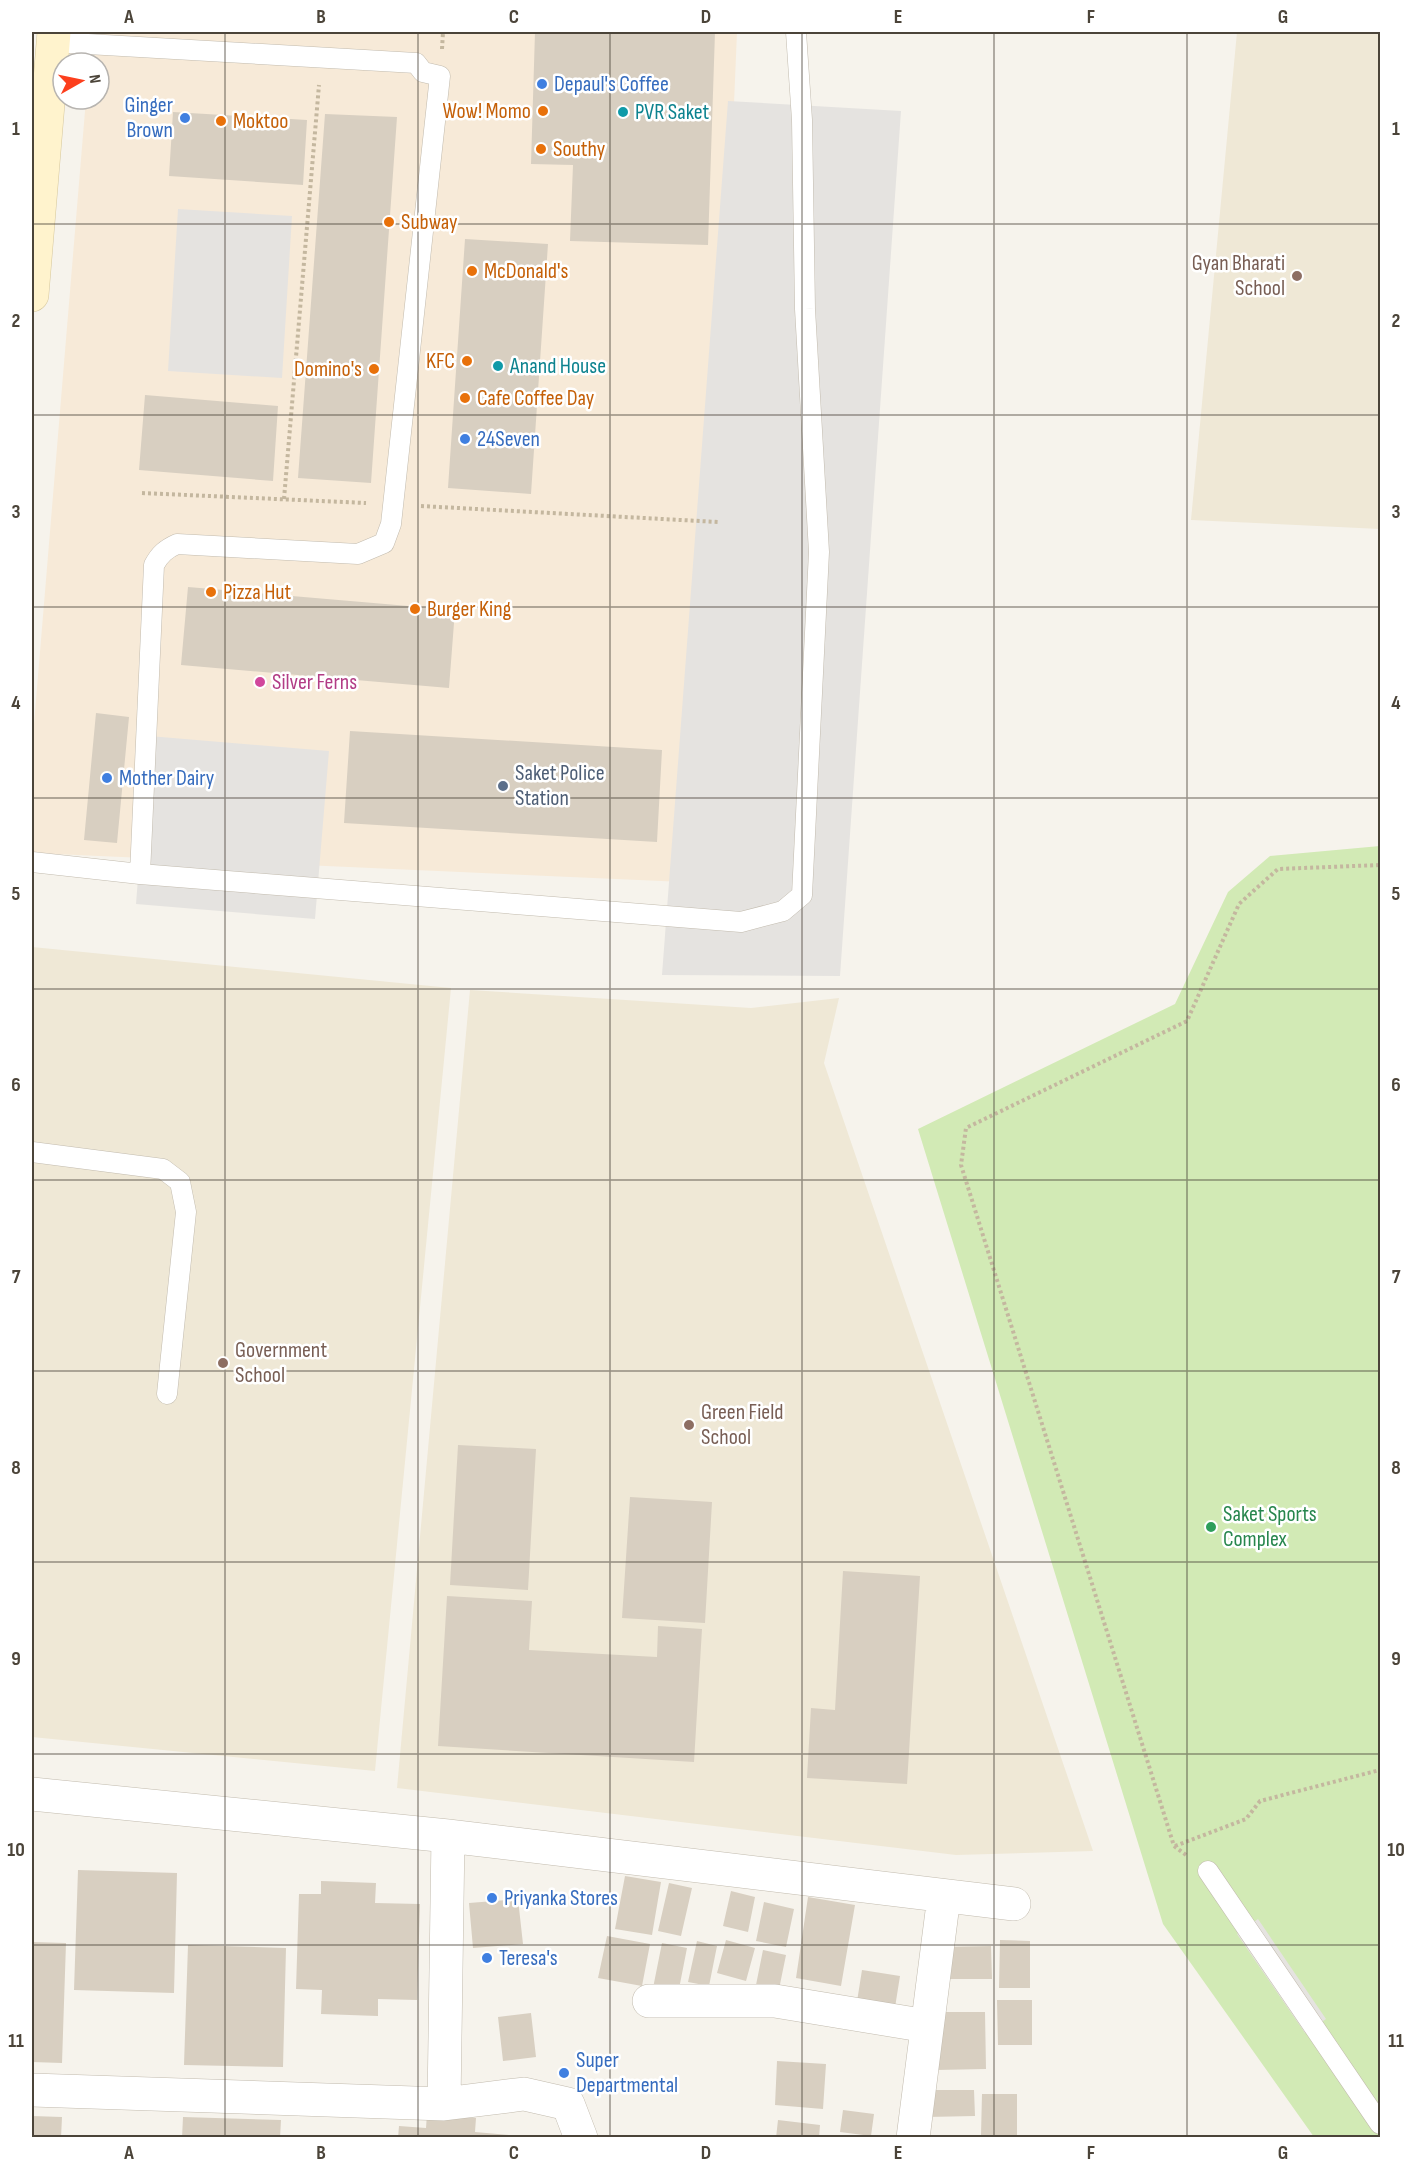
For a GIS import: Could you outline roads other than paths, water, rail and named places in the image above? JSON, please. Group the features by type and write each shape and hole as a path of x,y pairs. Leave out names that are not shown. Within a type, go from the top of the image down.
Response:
{"street":[{"path":"32,295 54,37"},
{"path":"32,1794 448,1836 1014,1904"},
{"path":"444,2104 448,1836"},
{"path":"913,2138 944,1896"},
{"path":"649,2001 775,2001 927,2026"},
{"path":"32,2090 444,2104 524,2094 568,2104 581,2138"}],"lane":[{"path":"32,862 140,874 741,922 783,911 802,895 819,552 805,319 802,120 796,32"},
{"path":"54,37 321,58 416,63 423,72 440,76 391,525 384,543 358,554 177,544 165,549 159,557 154,565 140,874"},
{"path":"32,1152 163,1169 180,1182 186,1212 167,1394"},
{"path":"1208,1872 1380,2124"}],"place":[{"name":"Depaul's Coffee","path":"542,84"},
{"name":"Wow! Momo","path":"543,111"},
{"name":"PVR Saket","path":"623,112"},
{"name":"Ginger Brown","path":"185,118"},
{"name":"Moktoo","path":"221,121"},
{"name":"Southy","path":"541,149"},
{"name":"Subway","path":"389,222"},
{"name":"McDonald's","path":"472,271"},
{"name":"Gyan Bharati School","path":"1297,276"},
{"name":"KFC","path":"467,361"},
{"name":"Anand House","path":"498,366"},
{"name":"Domino's","path":"374,369"},
{"name":"Cafe Coffee Day","path":"465,398"},
{"name":"24Seven","path":"465,439"},
{"name":"Pizza Hut","path":"211,592"},
{"name":"Burger King","path":"415,609"},
{"name":"Silver Ferns","path":"260,682"},
{"name":"Mother Dairy","path":"107,778"},
{"name":"Saket Police Station","path":"503,786"},
{"name":"Government School","path":"223,1363"},
{"name":"Green Field School","path":"689,1425"},
{"name":"Saket Sports Complex","path":"1211,1527"},
{"name":"Priyanka Stores","path":"492,1898"},
{"name":"Teresa's","path":"487,1958"},
{"name":"Super Departmental","path":"564,2073"}]}
